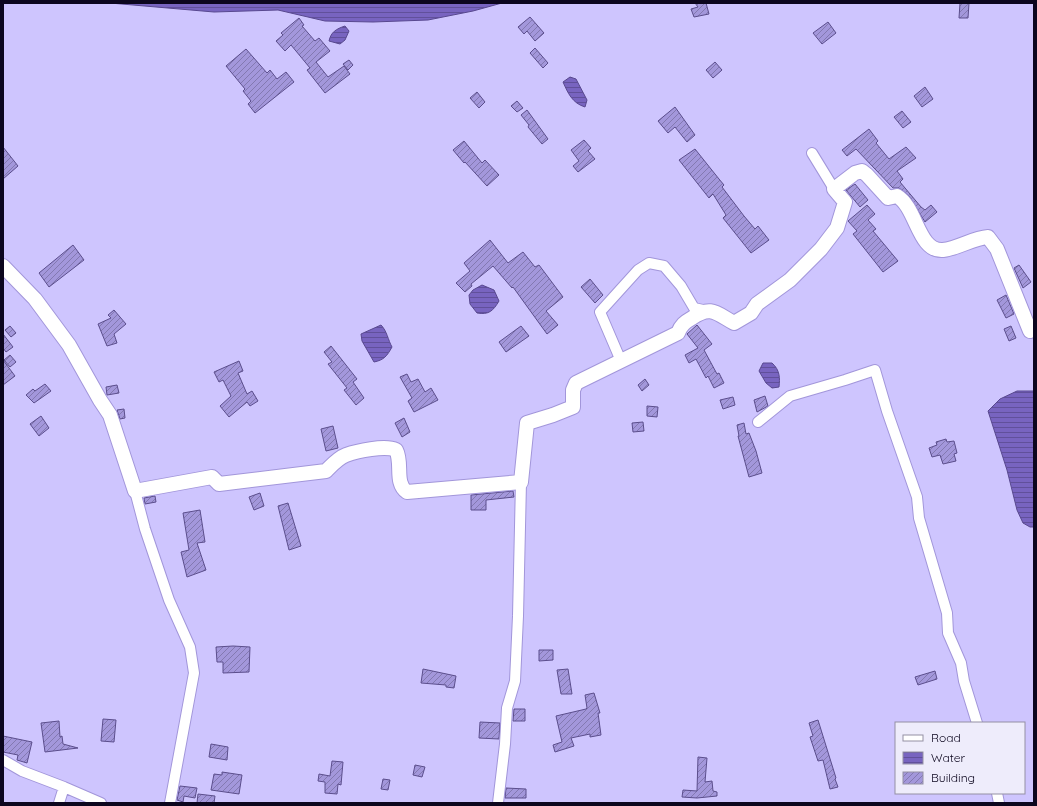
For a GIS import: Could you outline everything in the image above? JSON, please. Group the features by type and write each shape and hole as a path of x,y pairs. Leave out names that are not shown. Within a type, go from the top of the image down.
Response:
{"main road":[{"path":"3,266 35,299 69,345 110,415 135,491 212,477 219,484 326,471 345,455 363,451 391,448 396,450 399,456 400,485 407,492 521,482 527,423 553,416 573,407 573,390 576,383 678,333 681,325 703,310 712,311 734,324 751,313 757,304 790,280 821,249 837,228 845,202 834,189 854,173 862,171 888,198 897,196 902,198 915,218 922,236 928,245 934,250 945,250 988,237 997,249 1030,331"}],"street":[{"path":"812,153 834,189"},
{"path":"621,361 600,312 638,270 649,263 664,266 681,286 694,308 703,310"},
{"path":"758,422 790,396 875,370 886,411 917,497 919,518 939,591 947,613 948,634 961,662 964,682 977,722"},
{"path":"498,803 505,744 507,708 515,681 521,482"},
{"path":"135,491 145,529 169,600 190,647 194,673 170,803"},
{"path":"3,760 22,771 101,803"},
{"path":"59,803 64,787"}],"water":[{"path":"110,3 502,3 473,11 428,20 373,22 325,21 278,10 214,12"},
{"path":"345,26 349,31 345,40 340,44 329,41 334,31"},
{"path":"570,77 576,79 587,100 585,107 577,103 571,97 563,82"},
{"path":"482,285 494,290 499,301 493,310 488,313 477,313 470,304 469,295 473,290"},
{"path":"381,325 385,330 392,347 385,357 374,362 362,341 361,334"},
{"path":"763,363 772,363 777,368 779,387 772,388 766,383 759,371"},
{"path":"1017,391 1034,391 1034,527 1030,527 1023,523 1017,510 1007,470 988,411 1000,399"}],"building":[{"path":"695,3 706,3 709,14 694,17 691,9 698,7"},
{"path":"960,3 969,3 968,18 959,18"},
{"path":"530,17 544,33 535,41 527,31 524,34 518,27"},
{"path":"299,18 304,25 302,26 315,41 319,38 330,51 316,62 328,77 344,66 350,74 325,93 307,70 310,68 291,45 285,51 276,41 283,35 281,33"},
{"path":"828,22 836,33 822,44 813,33"},
{"path":"535,48 548,63 543,68 530,53"},
{"path":"246,49 267,73 270,70 277,79 286,72 294,82 255,113 248,104 251,101 243,91 245,89 226,66"},
{"path":"349,60 353,65 348,70 343,64"},
{"path":"715,62 722,70 713,78 706,70"},
{"path":"925,87 933,99 922,107 914,96"},
{"path":"477,92 485,102 479,108 470,98"},
{"path":"517,101 523,108 517,112 511,106"},
{"path":"675,107 695,135 687,142 675,127 668,133 658,121"},
{"path":"527,110 548,139 542,144 528,127 529,125 521,115"},
{"path":"902,111 911,122 903,128 894,117"},
{"path":"869,129 878,141 876,143 889,159 906,147 916,158 897,171 903,179 900,182 921,207 925,210 931,205 937,212 925,222 909,196 899,188 893,188 856,149 847,156 842,150"},
{"path":"584,140 591,148 588,151 595,159 578,172 573,166 579,161 571,150"},
{"path":"464,141 482,163 485,160 499,175 487,186 453,150"},
{"path":"3,147 18,166 3,179"},
{"path":"695,149 724,185 722,187 744,216 755,229 758,226 769,240 751,253 723,218 726,215 713,194 709,198 679,160"},
{"path":"855,184 868,200 860,207 846,190"},
{"path":"867,205 875,214 868,220 876,229 873,231 898,261 883,272 853,234 857,231 848,221"},
{"path":"490,240 508,263 523,252 535,267 539,265 563,297 546,311 558,325 547,334 513,287 512,288 493,266 471,284 472,286 465,292 456,283 470,271 464,263"},
{"path":"73,245 84,260 49,287 39,273"},
{"path":"1019,265 1031,282 1023,288 1014,268"},
{"path":"590,279 603,295 595,303 581,287"},
{"path":"1006,295 1014,314 1006,318 997,300"},
{"path":"114,310 126,324 114,334 117,343 107,346 98,324 111,318 108,315"},
{"path":"697,325 712,344 704,350 717,374 719,373 724,383 714,388 708,376 706,378 696,359 689,363 685,355 698,348 687,334"},
{"path":"10,326 16,333 11,337 5,330"},
{"path":"521,326 529,336 506,352 499,342"},
{"path":"1011,326 1016,338 1009,341 1004,329"},
{"path":"3,334 13,347 6,352 3,348"},
{"path":"331,346 357,379 353,382 364,398 356,405 344,390 347,388 328,364 332,362 324,352"},
{"path":"10,355 16,362 10,367 4,360"},
{"path":"3,360 15,376 3,385"},
{"path":"239,361 243,371 238,373 247,394 252,391 258,401 250,406 247,402 229,417 220,406 231,396 223,380 219,382 214,372"},
{"path":"407,374 411,382 418,379 425,392 431,388 438,400 414,412 408,401 412,398 400,377"},
{"path":"645,379 649,385 642,391 638,385"},
{"path":"45,384 51,391 34,403 26,395 33,389 35,391"},
{"path":"117,385 119,393 107,395 106,387"},
{"path":"765,396 768,406 757,412 754,400"},
{"path":"733,397 735,405 723,409 720,400"},
{"path":"647,406 658,407 657,417 647,416"},
{"path":"124,409 125,418 120,419 117,410"},
{"path":"41,416 49,428 39,436 30,424"},
{"path":"404,418 410,432 402,437 395,423"},
{"path":"643,422 644,431 633,432 632,423"},
{"path":"744,423 746,434 749,433 762,473 749,477 738,436 737,425"},
{"path":"333,426 338,448 326,451 321,429"},
{"path":"946,439 947,442 954,441 957,453 954,454 956,461 943,464 940,455 932,457 929,448 937,445 936,442"},
{"path":"513,491 514,497 486,500 486,510 471,510 471,495"},
{"path":"260,493 264,506 254,510 249,497"},
{"path":"155,496 156,502 145,504 144,498"},
{"path":"288,503 301,546 289,550 278,506"},
{"path":"200,510 205,542 197,543 206,570 187,577 181,552 189,550 183,513"},
{"path":"216,647 250,647 249,672 223,673 223,662 217,662"},
{"path":"539,650 553,650 553,660 539,661"},
{"path":"423,669 456,676 454,688 446,687 446,685 421,683"},
{"path":"568,669 572,694 561,694 557,670"},
{"path":"935,671 937,679 918,685 915,677"},
{"path":"594,693 600,713 598,713 601,735 590,737 590,734 571,738 574,746 555,752 553,745 562,742 556,716 586,709 585,695"},
{"path":"514,709 525,709 525,721 513,721"},
{"path":"103,719 116,720 114,742 101,741"},
{"path":"818,720 838,787 830,789 823,760 818,761 810,737 813,736 809,723"},
{"path":"59,721 60,737 62,736 63,744 78,748 45,752 41,723"},
{"path":"480,722 500,723 499,739 479,738"},
{"path":"3,736 32,742 27,763 17,760 18,755 3,752"},
{"path":"211,744 228,747 227,760 209,757"},
{"path":"698,757 707,758 705,782 712,781 713,791 717,792 717,796 697,798 682,797 683,790 697,791"},
{"path":"332,761 343,762 341,785 338,784 337,794 325,793 325,782 318,781 319,774 330,776"},
{"path":"415,765 425,767 422,777 413,775"},
{"path":"222,772 242,775 239,794 211,790 214,774 222,775"},
{"path":"383,779 390,780 388,790 381,789"},
{"path":"180,786 197,788 195,798 184,796 183,802 177,800"},
{"path":"506,788 526,789 526,798 505,798"},
{"path":"198,794 215,796 214,803 197,803"}]}
